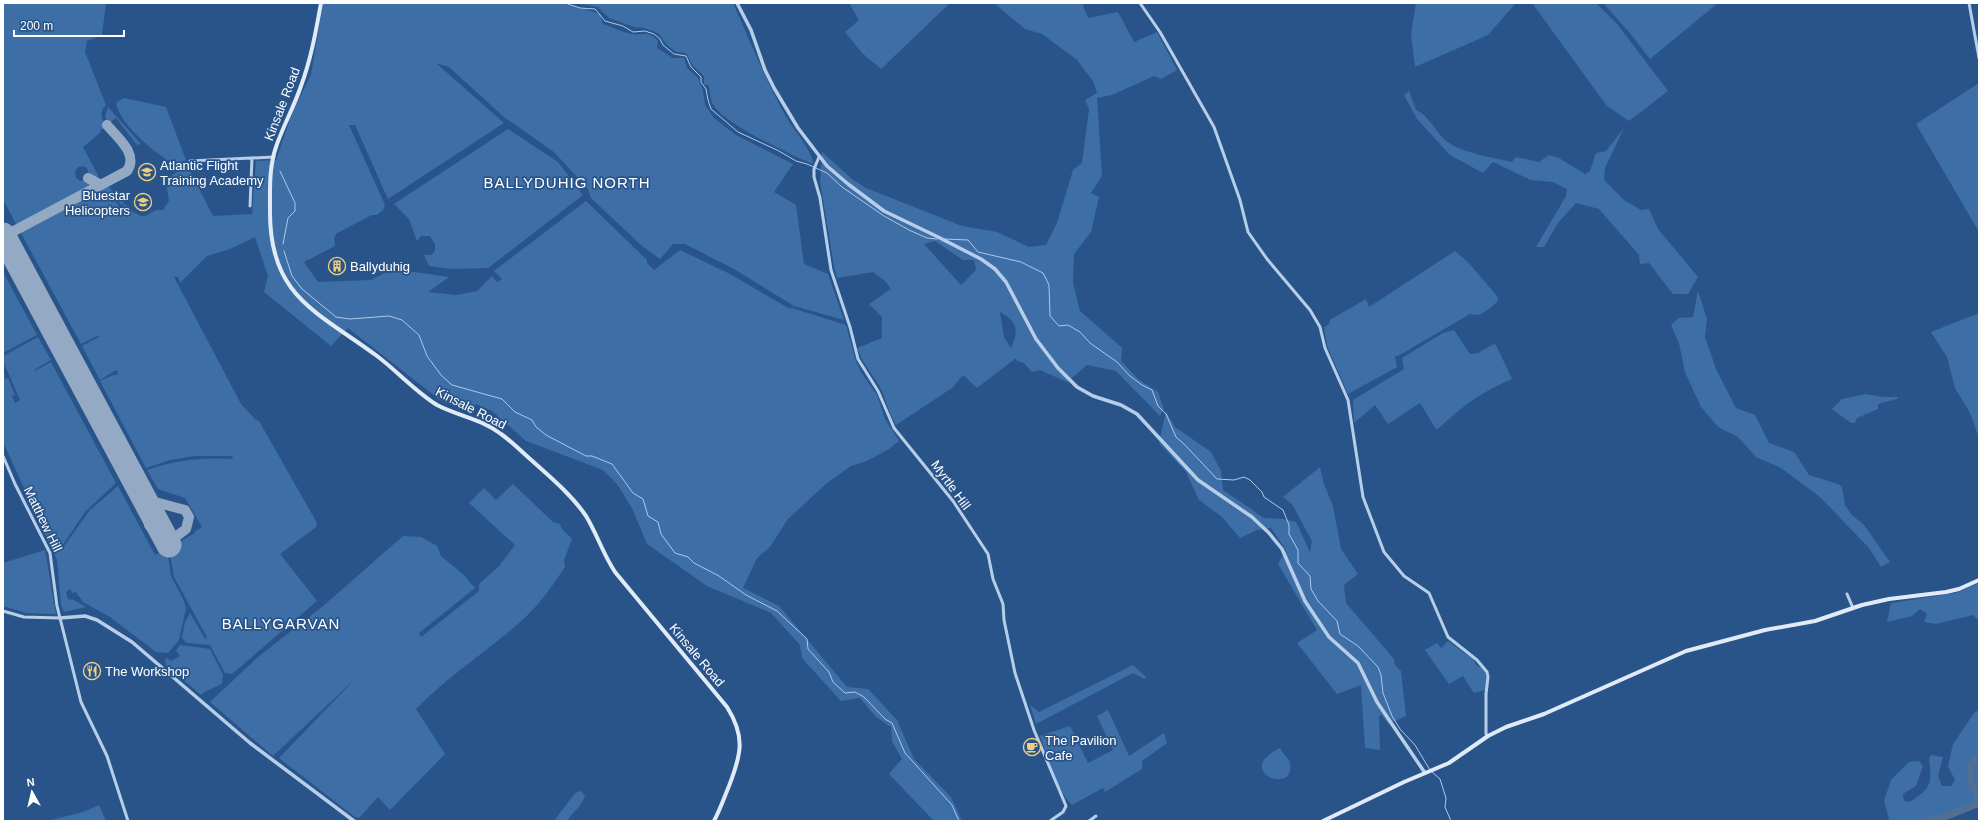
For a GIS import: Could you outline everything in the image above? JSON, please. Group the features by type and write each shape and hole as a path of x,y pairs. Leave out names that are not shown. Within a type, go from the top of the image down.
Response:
{"main road":[{"name":"Kinsale Road","path":"321,3 309,63 274,157 270,198 271,240 278,265 292,289 313,310 379,358 430,399 448,410 493,428 557,483 585,516 603,552 621,580 727,707 738,730 740,752 714,821"},
{"path":"1323,821 1427,772 1449,764 1488,736 1506,727 1544,714 1686,651 1765,630 1815,621 1853,608 1889,599 1959,589 1979,580"}],"street":[{"path":"737,3 751,30 765,70 774,88 791,118 819,157 872,204 898,219 981,259 1000,275 1012,293 1036,339 1058,368 1077,387 1084,392 1122,405 1137,414 1198,480 1252,517 1273,536 1287,558 1305,601 1329,637 1358,663 1377,702 1427,772"},
{"path":"1140,3 1160,32 1214,127 1240,200 1248,232 1267,259 1310,310 1320,327 1325,348 1348,400 1363,498 1384,552 1404,576 1429,593 1448,638 1477,660 1487,672 1486,734 1488,736"},
{"path":"1968,3 1979,58"},
{"path":"190,161 274,157"},
{"name":"Myrtle Hill","path":"819,157 815,167 814,177 820,198 831,270 850,327 858,359 878,391 894,428 953,501 988,554 993,579 1003,604 1004,620 1015,673 1034,730 1066,806 1063,812 1050,821"},
{"path":"250,206 252,158"},
{"name":"Matthew Hill","path":"3,456 14,484 50,553 60,618 81,702 107,756 128,821"},
{"path":"1847,594 1853,608"},
{"path":"3,610 24,617 60,618 85,616 97,620 132,642 250,743 354,821"},
{"path":"1089,821 1096,816"}],"shaded area":[{"path":"3,3 106,3 102,35 87,41 85,52 106,105 102,110 102,115 106,126 83,147 98,175 97,181 89,176 87,168 83,166 79,167 75,171 76,178 80,181 87,179 96,183 94,185 17,226 3,199"},
{"path":"323,3 563,3 594,12 600,15 603,24 631,34 651,35 658,41 657,48 673,58 684,58 687,68 698,78 703,91 705,105 714,118 736,135 793,164 774,192 796,205 804,264 828,274 844,320 794,306 734,269 685,244 673,244 660,259 642,246 591,198 588,189 554,152 504,117 449,67 436,63 504,123 388,199 355,125 349,125 385,205 383,210 377,215 372,215 337,233 334,238 335,246 304,262 318,282 371,280 385,273 407,271 449,277 428,292 457,295 477,291 492,276 497,282 502,279 494,271 586,201 647,260 647,263 654,270 680,250 730,274 790,309 792,308 846,325 856,361 861,372 877,395 885,419 899,441 889,449 867,461 851,466 827,483 788,519 770,547 757,558 743,588 779,606 847,687 868,689 897,720 914,759 951,797 962,821 934,821 889,774 902,759 892,741 891,727 876,717 860,698 841,701 802,658 800,645 771,613 707,586 647,544 632,508 617,484 603,470 526,441 492,411 476,404 472,413 440,400 348,328 331,346 264,292 268,276 255,237 230,249 207,256 180,283 178,277 174,277 241,404 256,420 259,421 317,523 316,527 280,554 317,601 232,674 225,673 210,645 187,643 182,638 185,622 190,613 205,639 207,637 174,577 169,548 195,533 194,532 202,527 185,498 158,489 147,470 189,460 210,458 232,459 233,457 195,456 170,460 146,468 100,381 113,375 117,375 118,372 116,370 100,380 82,346 99,337 99,335 81,344 20,231 107,185 124,203 121,205 118,201 116,202 123,211 122,206 125,204 133,212 141,216 145,216 156,210 163,210 169,201 167,188 168,178 187,165 213,216 252,214 256,161 276,160 293,111 311,75"},
{"path":"574,3 733,3 773,91 788,120 807,148 813,164 745,131 722,114 712,102 709,86 704,84 704,76 693,66 686,53 676,52 667,45 658,33 644,28 634,27 609,18 598,7"},
{"path":"849,3 950,3 881,69 862,53 845,32 859,20"},
{"path":"994,3 1082,3 1088,18 1118,12 1134,42 1157,32 1177,70 1161,79 1154,76 1112,95 1097,98 1102,176 1091,193 1099,197 1091,232 1074,254 1073,283 1080,311 1122,348 1121,361 1138,379 1158,392 1164,409 1160,416 1116,371 1087,365 1067,382 1040,370 1032,372 1024,363 1017,361 1016,358 977,388 963,375 952,388 896,425 882,391 857,348 882,338 882,317 869,304 891,289 885,281 873,272 837,278 820,181 822,152 852,179 866,188 962,226 997,232 1029,247 1046,245 1057,223 1073,170 1082,163 1089,109 1085,100 1097,93 1093,81 1077,60 1042,34 1025,29","holes":["935,241 963,260 974,260 976,270 961,285 924,244","1000,312 1014,323 1016,332 1011,348 1004,337"]},
{"path":"1416,3 1516,3 1488,35 1415,67 1411,34"},
{"path":"1532,3 1596,3 1618,25 1668,91 1629,121 1607,106"},
{"path":"1603,3 1718,3 1650,59 1629,32"},
{"path":"1979,83 1979,232 1916,124"},
{"path":"1409,91 1416,110 1430,121 1440,135 1449,143 1462,150 1512,162 1516,157 1539,162 1549,155 1559,158 1585,174 1590,171 1596,153 1606,151 1624,128 1605,168 1604,180 1624,200 1641,210 1649,209 1658,229 1698,277 1688,294 1673,294 1649,263 1640,264 1639,255 1599,209 1576,203 1558,223 1544,247 1536,247 1566,196 1567,189 1553,182 1531,180 1493,162 1483,173 1450,155 1417,119 1404,95"},
{"path":"124,98 166,107 186,160 175,165 158,154 131,129 119,112 116,103"},
{"path":"108,107 141,144 137,145 116,118 108,124 105,117"},
{"path":"508,129 558,162 583,195 488,268 452,269 429,266 424,255 431,255 435,251 435,244 430,236 421,236 417,241 409,219 394,204"},
{"path":"1455,251 1468,262 1497,296 1498,301 1485,312 1478,315 1470,314 1398,356 1395,356 1397,367 1348,394 1327,346 1324,327 1329,324 1330,320 1366,299 1369,307"},
{"path":"3,272 37,335 3,353"},
{"path":"1698,291 1707,319 1705,337 1716,369 1736,408 1755,415 1769,443 1794,452 1809,475 1838,484 1842,487 1845,505 1852,515 1864,525 1890,562 1881,567 1869,548 1820,497 1781,468 1756,457 1738,437 1718,427 1701,407 1685,372 1679,343 1671,325 1679,318 1693,317"},
{"path":"1979,313 1979,438 1970,413 1955,388 1947,357 1931,332"},
{"path":"1454,330 1470,354 1478,353 1494,344 1496,345 1512,379 1473,400 1436,429 1420,403 1388,424 1375,405 1354,423 1353,400 1404,369 1402,358 1443,333"},
{"path":"38,337 51,360 34,370 35,371 51,362 116,483 85,512 60,549 62,549 90,510 118,486 155,555 167,549 171,576 186,608 179,640 168,653 156,652 110,617 83,602 76,592 73,593 70,589 66,592 68,599 74,600 86,607 64,612 61,605 57,560 3,442 3,366 5,379 8,378 15,395 12,396 15,403 20,400 3,361 3,356"},
{"path":"1866,394 1883,397 1898,397 1897,399 1878,404 1878,409 1857,418 1855,423 1851,423 1832,409 1842,399"},
{"path":"1166,411 1175,427 1211,452 1221,471 1223,490 1264,518 1283,519 1296,522 1310,552 1312,541 1292,504 1283,497 1320,467 1324,484 1333,506 1341,549 1358,574 1344,585 1346,603 1394,659 1395,665 1401,671 1406,716 1388,724 1382,715 1379,716 1380,750 1365,748 1361,685 1337,694 1297,643 1317,630 1278,564 1286,550 1271,528 1257,530 1240,538 1222,517 1199,500 1186,472 1159,443"},
{"path":"513,484 553,522 560,524 562,529 572,539 564,560 565,567 554,583 525,618 440,686 416,709 445,754 390,810 378,797 359,818 355,817 279,758 356,678 273,756 210,702 258,657 323,606 403,536 421,537 437,546 441,556 464,575 475,588 419,633 421,637 479,591 479,584 499,566 515,545 469,503 484,488 496,500"},
{"path":"45,550 56,614 26,613 3,606 3,563"},
{"path":"1979,583 1979,621 1973,615 1936,624 1924,622 1927,614 1920,609 1912,616 1887,622 1891,603 1956,593"},
{"path":"1448,641 1473,659 1477,666 1483,668 1487,678 1485,690 1474,693 1463,676 1449,684 1425,650 1437,643 1441,648"},
{"path":"180,645 210,649 223,675 222,683 201,695 166,665 165,660 167,658 171,661 180,656 176,650"},
{"path":"1133,665 1146,677 1144,679 1133,673 1036,724 1030,705 1039,712"},
{"path":"1108,710 1129,756 1164,733 1167,743 1142,761 1142,769 1105,792 1103,788 1072,805 1061,790 1049,763 1040,736 1070,726 1088,763 1113,750 1097,716"},
{"path":"1979,710 1979,805 1943,821 1887,821 1889,819 1884,801 1891,780 1909,762 1919,761 1923,766 1916,786 1903,794 1904,801 1910,802 1923,792 1929,784 1929,758 1932,755 1943,757 1938,776 1942,786 1951,786 1955,780 1948,766 1953,744 1974,713"},
{"path":"1280,748 1290,764 1289,773 1284,778 1276,779 1269,777 1263,772 1262,765 1267,757"},
{"path":"581,791 585,796 579,807 567,821 554,821 575,793"},
{"path":"99,805 106,821 47,821 83,812"}],"waterway":[{"path":"565,3 580,8 595,9 605,21 623,26 633,32 645,31 654,34 660,39 663,45 674,54 686,56 691,67 701,77 701,82 706,89 711,109 738,132 779,151 796,161 827,173 842,187 884,216 927,238 937,239"},
{"path":"280,171 295,203 295,211 288,218 283,244"},
{"path":"944,239 968,240 978,252 1021,262 1043,273 1049,285 1050,316 1059,326 1068,325 1080,332 1090,343 1117,362 1130,376 1152,390 1158,406 1166,414 1176,437 1217,479 1234,480 1244,477 1250,480 1262,492 1264,497 1283,510 1289,525 1289,534 1298,550 1298,563 1310,576 1311,589 1318,601 1337,621 1340,634 1358,646 1378,667 1381,675 1383,693 1392,716 1400,729 1415,745 1430,770"},
{"path":"284,251 292,276 302,289 336,317 350,319 389,316 402,320 419,335 427,356 441,375 452,385 502,399 515,412 532,420 536,427 546,435 586,456 592,456 612,464 633,493 643,499 648,516 658,522 661,534 675,553 688,557 694,563 719,576 746,595 777,611 807,639 808,649 829,672 833,682 845,693 855,692 864,697 885,719 892,723 905,753 952,805 959,821"},
{"path":"1925,821 1942,818 1977,804 1978,795 1971,783 1971,764 1979,757"},
{"path":"1432,772 1440,779 1446,798 1445,807 1451,821"}],"taxiway":[{"path":"8,245 8,239 12,232 127,171 130,165 129,152 121,140 107,125"},
{"path":"88,178 101,185"},
{"path":"141,493 155,502 185,510 189,517 186,529 174,538 158,536 149,525 146,503"}],"runway":[{"path":"3,235 169,545"}],"place":[{"name":"Atlantic Flight Training Academy","path":"147,172"},
{"name":"Bluestar Helicopters","path":"143,202"},
{"name":"Ballyduhig","path":"337,266"},
{"name":"The Workshop","path":"92,671"},
{"name":"The Pavilion Cafe","path":"1032,747"}],"district":[{"name":"BALLYDUHIG NORTH","path":"567,182"},
{"name":"BALLYGARVAN","path":"281,623"}]}
